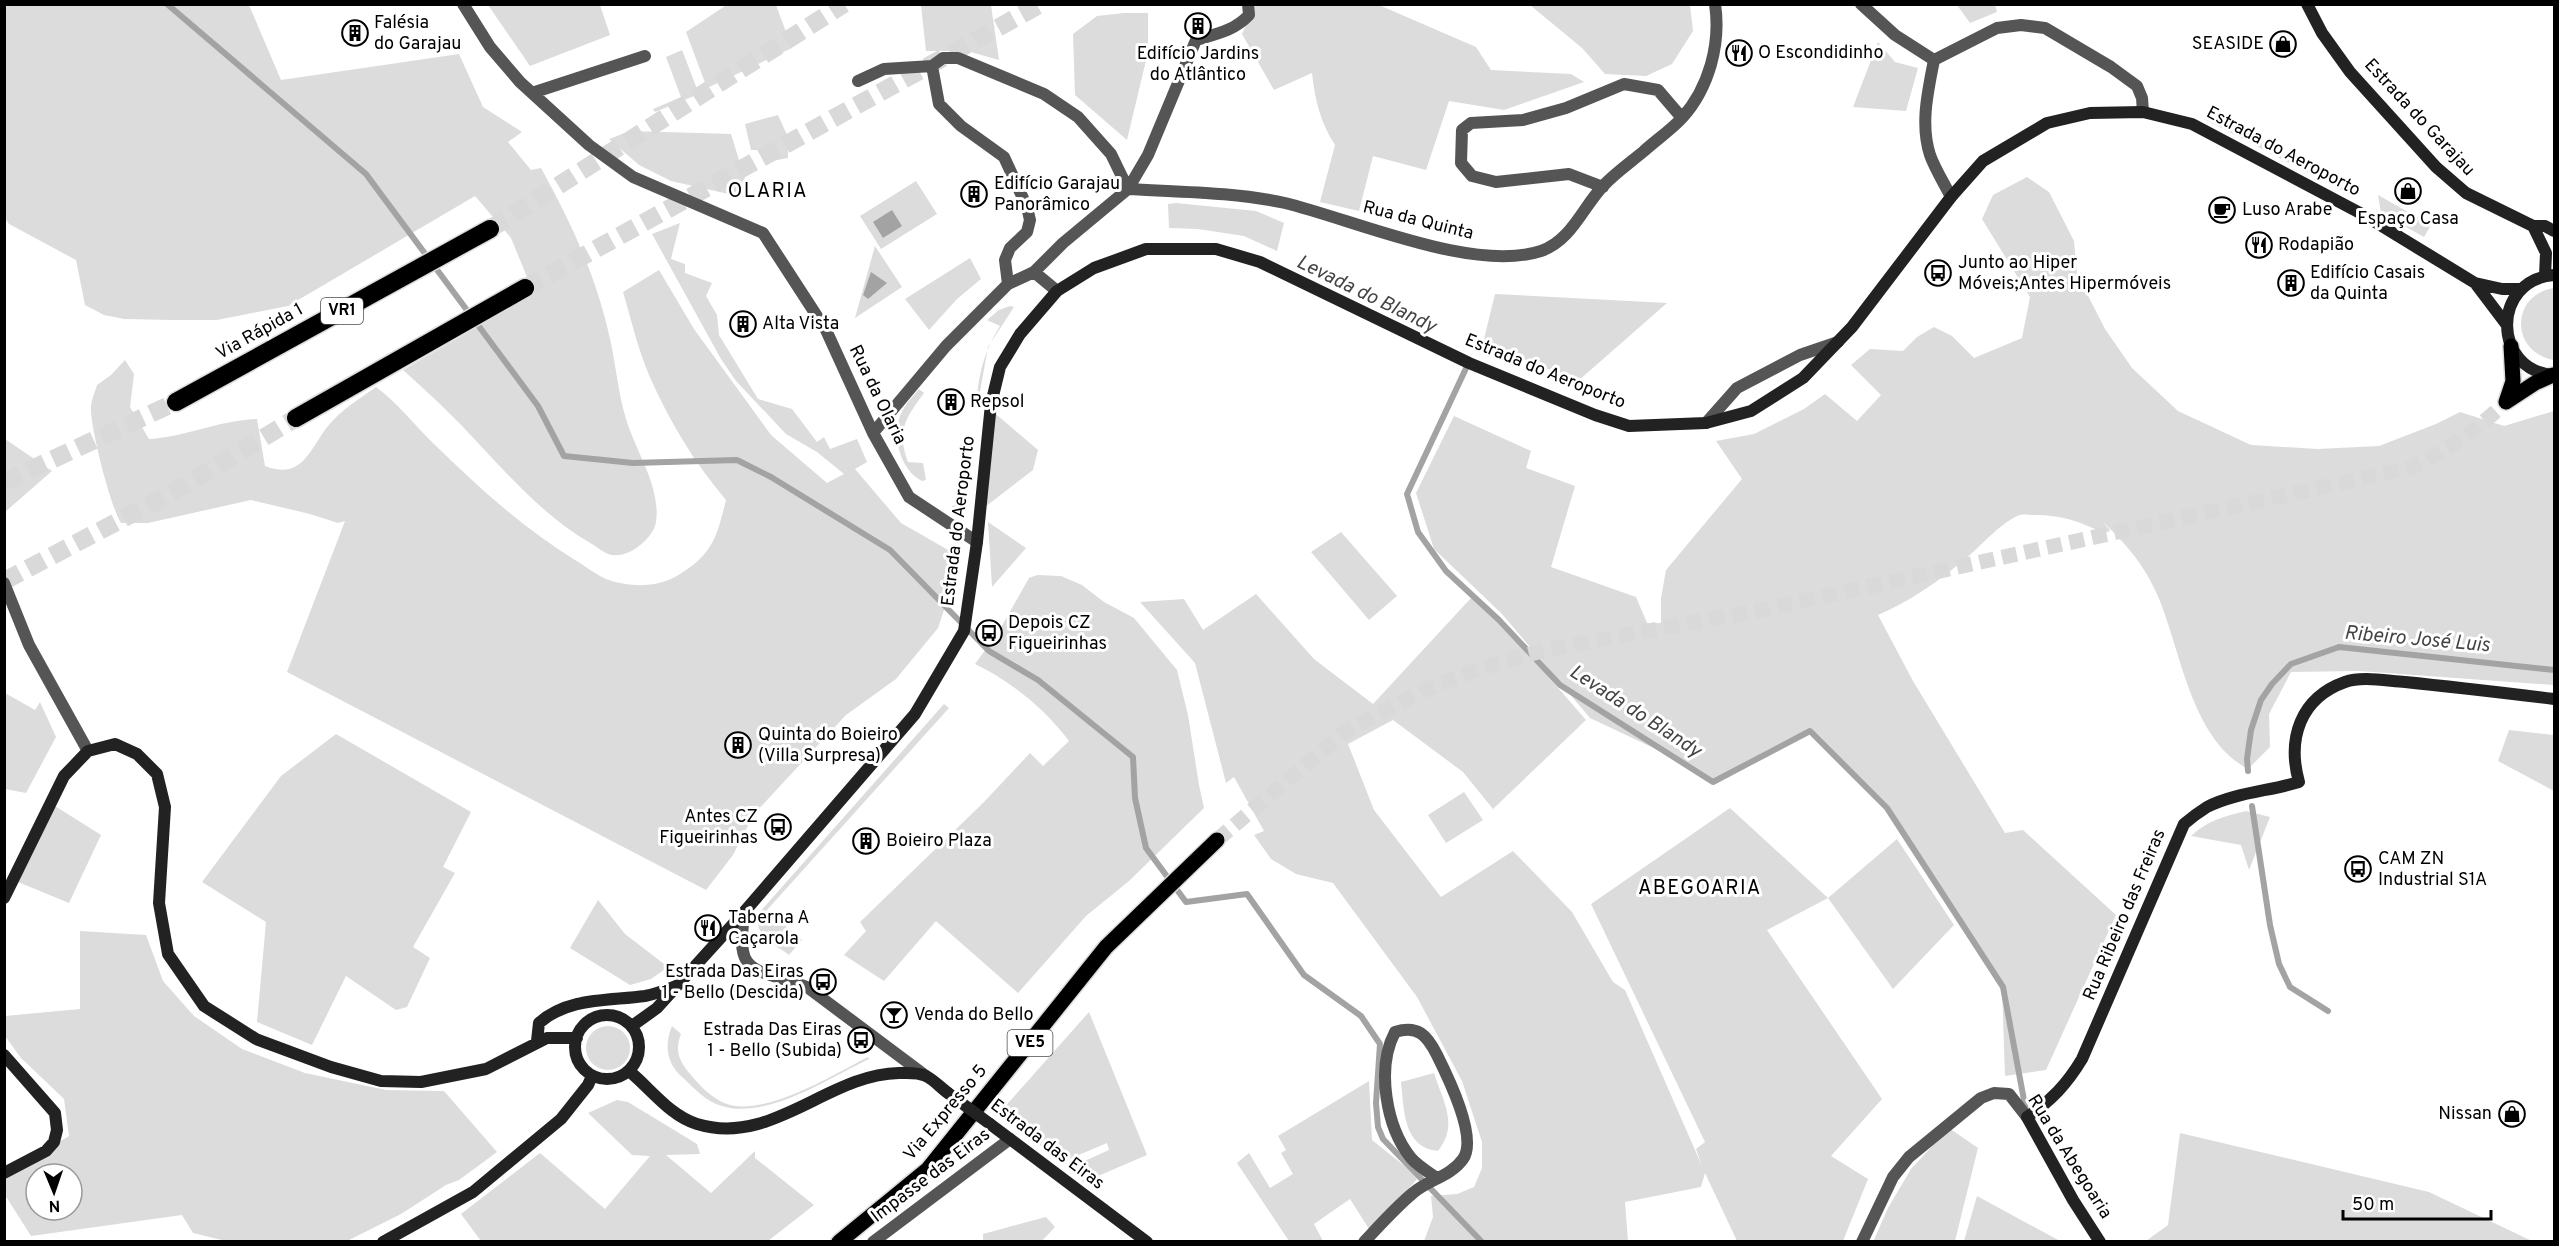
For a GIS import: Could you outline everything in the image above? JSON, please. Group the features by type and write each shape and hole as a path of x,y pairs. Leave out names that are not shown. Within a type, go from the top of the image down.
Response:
{"highway":[{"name":"Via Rápida 1","path":"176,402 490,229"},
{"path":"296,418 525,288"}],"main road":[{"name":"Estrada do Garajau","path":"2307,4 2322,33 2350,72 2436,167 2466,193 2533,226 2545,226 2554,231"},
{"name":"Estrada do Aeroporto","path":"632,1026 657,1008 677,986 915,714 964,631 977,542 991,404 1000,367 1020,334 1057,291 1094,268 1146,249 1216,249 1260,262 1469,363 1595,415 1629,426 1706,423 1751,411 1803,378 1852,327 1951,197 1983,160 2047,123 2090,113 2143,112 2192,124 2362,214 2475,284 2502,290 2522,289"},
{"path":"2533,226 2546,253 2550,275 2522,289 2512,302 2506,324 2511,346 2513,381 2506,402 2535,383 2554,375"},
{"name":"Estrada do Aeroporto","path":"2475,284 2506,324"},
{"path":"2511,346 2516,355 2531,368 2554,375"},
{"name":"Rua Ribeiro das Freiras","path":"2027,1117 2059,1092 2070,1080 2082,1059 2184,824 2208,807 2218,803 2299,782 2294,764 2297,729 2304,714 2327,692 2347,682 2391,681 2554,699"},
{"path":"4,898 64,776 88,751 115,744 137,754 157,774 165,807 159,903 168,954 204,1006 256,1040 381,1081 421,1082 486,1069 501,1063 537,1041 547,1038 577,1038"},
{"name":"Via Expresso 5","path":"839,1242 928,1169 1106,947 1217,840"},
{"path":"537,1041 539,1023 549,1014 564,1007 591,1001 647,995 677,986"},
{"path":"602,1014 623,1018 632,1026 639,1045 638,1056 629,1071 613,1079 592,1076 583,1068 578,1058 577,1038 584,1024 602,1014"},
{"path":"4,1055 55,1113 57,1130 54,1142 46,1151 4,1173"},
{"path":"629,1071 668,1107 694,1124 728,1130 760,1125 879,1074 912,1073 926,1076"},
{"path":"383,1242 473,1192 561,1119 588,1085 592,1076"},
{"name":"Estrada das Eiras","path":"926,1076 1147,1242"},
{"name":"Rua da Abegoaria","path":"2027,1117 2073,1200 2100,1242"}],"street":[{"name":"Rua da Olaria","path":"463,4 490,47 532,93 589,145 633,177 763,232 826,330 873,433 909,497 977,542"},
{"path":"873,433 946,346 1008,284 1034,272 1063,243 1128,189 1148,155 1196,40 1232,29 1240,24 1249,15 1248,4"},
{"name":"Rua da Quinta","path":"1128,189 1252,197 1287,204 1462,253 1503,257 1542,251 1570,231 1603,187 1682,118 1708,77 1715,48 1717,19 1715,4"},
{"path":"1861,4 1895,35 1934,60"},
{"path":"1934,60 1997,28 2021,25 2044,28 2111,67 2137,86 2142,98 2143,112"},
{"path":"532,93 645,56"},
{"path":"858,81 884,69 932,66 943,58 958,58 1044,94 1078,117 1111,154 1128,189"},
{"path":"1934,60 1926,106 1925,131 1930,155 1951,197"},
{"path":"932,66 939,104 961,126 1004,157 1027,207 1030,220 1027,232 1010,248 1005,260 1008,284"},
{"path":"1603,187 1569,174 1496,182 1472,176 1461,163 1462,130 1471,123 1524,120 1566,108 1624,84 1658,90 1682,118"},
{"path":"1034,272 1057,291"},
{"path":"1706,423 1737,388 1800,355 1838,342"},
{"path":"4,583 28,645 88,751"},
{"name":"Estrada das Eiras","path":"745,911 740,938 745,962 751,968 807,987 926,1076"},
{"path":"1364,1242 1414,1192 1437,1178 1464,1158 1468,1138 1453,1093 1431,1042 1420,1032 1407,1028 1395,1032 1390,1041 1387,1057 1388,1099 1394,1127 1402,1144 1412,1159 1437,1178"},
{"name":"Rua da Abegoaria","path":"1862,1242 1881,1200 1904,1164 1981,1098 1994,1093 2008,1095 2027,1117"},
{"name":"Impasse das Eiras","path":"873,1242 1010,1139"}],"shaded area":[{"path":"728,4 776,5 792,48 707,88 686,32"},
{"path":"4,5 249,5 281,80 459,54 483,107 522,132 508,142 531,170 541,168 582,251 605,316 626,419 655,496 656,522 650,535 626,554 612,555 570,530 531,498 443,407 403,370 534,294 511,238 475,196 288,306 217,320 173,320 124,319 104,315 85,305 76,260 9,224 5,218"},
{"path":"488,5 600,5 610,35 530,66"},
{"path":"921,5 991,5 999,60 967,51 926,51"},
{"path":"1255,5 1379,5 1476,47 1491,70 1571,74 1584,82 1504,110 1449,101 1426,170 1373,156 1359,211 1320,202 1335,145 1319,110 1312,73 1274,90 1242,34"},
{"path":"1530,5 1690,5 1693,31 1672,64 1646,76 1605,74 1582,48"},
{"path":"1957,5 1995,5 1997,12 1970,23"},
{"path":"1148,13 1148,52 1127,140 1075,95 1073,34 1097,16"},
{"path":"1878,42 1895,62 1918,68 1906,111 1853,107"},
{"path":"682,50 699,94 655,112 653,109 681,97 666,57"},
{"path":"2205,113 2333,180 2338,175 2355,197 2204,119"},
{"path":"778,115 788,137 788,158 767,162 766,150 751,150 745,124"},
{"path":"630,131 731,134 751,199 671,181 639,165 609,139"},
{"path":"2027,177 2049,192 2074,241 2077,274 2105,329 2132,368 2178,411 2251,445 2317,449 2379,446 2460,412 2504,426 2554,411 2554,685 2359,671 2291,672 2269,714 2270,747 2248,769 2228,755 2200,715 2152,583 2140,563 2111,529 2102,521 2110,530 2108,532 2104,533 2086,525 2053,516 2021,515 2013,518 1933,584 1912,598 1878,615 1913,681 2005,833 2023,830 2116,915 2046,1070 2005,1076 2002,987 1887,808 1810,732 1713,782 1662,752 1590,718 1502,614 1434,549 1416,493 1454,416 1531,451 1526,468 1575,486 1551,567 1636,597 1647,623 1661,623 1661,598 1666,570 1742,479 1716,441 1754,434 1804,409 1825,394 1857,421 1881,395 1851,365 1870,349 1903,351 1917,337 1934,327 1952,336 1974,358 2022,338 2030,297 1982,219 1993,195"},
{"path":"916,181 937,214 881,249 860,216"},
{"path":"2378,195 2431,225 2424,237 2381,213"},
{"path":"1168,204 1256,211 1284,223 1277,251 1244,236 1198,229 1169,228"},
{"path":"892,210 902,226 883,238 873,222"},
{"path":"680,223 671,259 685,264 685,273 712,283 706,296 717,315 719,335 758,399 792,409 817,442 824,437 830,449 857,439 867,462 855,469 901,523 957,555 953,583 938,628 896,679 846,715 754,814 733,855 706,890 287,672 345,521 338,523 251,500 148,523 121,523 102,467 91,408 97,385 111,375 125,360 134,374 130,407 149,439 163,438 230,422 257,419 265,466 288,469 304,460 328,426 339,415 376,387 484,491 556,548 606,579 615,582 644,585 663,582 691,567 707,551 720,524 726,500 703,471 674,425 641,355 623,292 659,270 694,329 771,435 827,483 844,474 817,452 786,434 736,381 721,359 652,234"},
{"path":"875,246 902,287 855,318"},
{"path":"970,258 981,279 957,299 929,330 905,299"},
{"path":"871,272 887,283 868,299 863,295"},
{"path":"2554,288 2554,360 2540,355 2529,346 2523,336 2521,324 2523,312 2529,301 2540,293"},
{"path":"1495,294 1667,303 1578,381 1483,343"},
{"path":"1014,307 991,343 1000,326 987,320 999,310"},
{"path":"987,351 979,397 977,397 979,378"},
{"path":"919,389 924,393 908,417 903,441 908,462 923,463 926,480 922,481 907,468 897,438 900,417"},
{"path":"990,409 1038,450 1033,470 985,507"},
{"path":"5,439 52,471 5,512"},
{"path":"969,475 963,510 952,510 952,506 956,505 958,492"},
{"path":"988,522 1026,548 992,587"},
{"path":"1341,532 1397,596 1369,620 1311,552"},
{"path":"1037,575 1061,576 1082,585 1104,602 1134,618 1177,670 1188,715 1204,808 1129,881 1086,916 1018,993 936,921 884,981 844,955 866,931 860,922 984,802 1030,753 1043,766 1069,741 1026,697 1002,679 975,664 999,631 1029,578"},
{"path":"1256,594 1314,659 1373,704 1471,598 1499,620 1586,720 1493,809 1463,772 1393,720 1348,744 1374,810 1441,897 1513,851 1572,912 1613,982 1625,990 1702,1166 1696,1149 1705,1142 1591,904 1730,808 1828,898 1767,930 1882,1099 1831,1156 1868,1179 1843,1241 1737,1241 1705,1173 1701,1187 1625,1202 1628,1241 1424,1241 1433,1217 1431,1196 1457,1194 1474,1187 1482,1168 1482,1142 1462,1081 1417,997 1333,883 1296,874 1271,859 1254,835 1264,831 1234,777 1226,783 1195,663 1140,602 1184,599 1203,630"},
{"path":"5,693 35,710 40,702 56,737 26,793 5,789"},
{"path":"944,704 949,708 767,910 802,940 789,955 762,934 758,914"},
{"path":"2509,730 2554,735 2554,791 2498,761"},
{"path":"336,734 471,812 443,867 455,873 413,947 430,958 407,1007 396,1010 346,976 312,1045 257,1022 266,922 202,882 281,776"},
{"path":"1464,792 1483,820 1446,843 1428,815"},
{"path":"55,806 101,835 69,903 18,882"},
{"path":"2246,811 2270,817 2249,870 2241,845 2191,836 2203,826 2216,820"},
{"path":"1897,839 1954,925 1893,989 1828,898"},
{"path":"598,900 625,934 668,967 651,979 630,985 570,948"},
{"path":"80,931 146,935 163,981 194,1016 242,1049 305,1073 386,1090 444,1091 497,1152 459,1180 446,1185 401,1214 347,1241 226,1241 193,1233 182,1215 31,1236 5,1195 5,1174 24,1163 24,1222 84,1222 84,1162 25,1162 69,1136 64,1099 21,1058 5,1036 5,1016 80,1009"},
{"path":"1089,1012 1147,1155 1084,1182 1069,1168 1109,1150 1107,1143 1062,1162 1002,1110"},
{"path":"608,1026 624,1032 630,1048 624,1064 608,1070 592,1064 586,1048 592,1032"},
{"path":"672,1026 681,1034 678,1046 679,1056 691,1075 713,1097 738,1106 776,1101 817,1084 868,1057 869,1059 817,1086 778,1102 740,1109 722,1106 700,1094 676,1071 668,1053 668,1040"},
{"path":"1434,1073 1445,1103 1448,1122 1448,1132 1438,1151 1426,1148 1412,1135 1405,1115 1401,1082"},
{"path":"1369,1081 1372,1140 1417,1179 1371,1232 1350,1199 1314,1224 1323,1241 1289,1241 1237,1163 1249,1153 1270,1188 1293,1174 1281,1153 1286,1150 1278,1136"},
{"path":"617,1100 628,1102 697,1144 700,1154 666,1155 711,1193 755,1151 755,1158 814,1205 768,1241 481,1241 461,1214 540,1153 605,1209 650,1156 632,1155 588,1113"},
{"path":"1949,1128 1978,1148 1955,1241 1873,1242 1888,1208 1911,1169"},
{"path":"2180,1133 2429,1192 2532,1241 2146,1241 2168,1225"},
{"path":"1977,1196 2060,1241 1964,1241"},
{"path":"1046,1217 1055,1227 1042,1241 983,1241 983,1234"}],"waterway":[{"path":"167,4 366,174 538,406 564,456 633,463 737,460 771,477 890,550 989,651 1038,680 1133,757 1135,798 1146,848 1186,902 1247,894 1304,975 1361,1016 1380,1044 1376,1103 1378,1127 1383,1139 1482,1242"},
{"name":"Levada do Blandy","path":"1469,362 1407,494 1418,532 1446,571 1499,620 1560,685 1713,782 1810,731 1887,808 2003,987 2026,1111"},
{"name":"Ribeiro José Luis","path":"2248,771 2247,759 2251,730 2261,700 2272,684 2291,664 2339,647 2554,670"},
{"name":"Ribeiro José Luis","path":"2252,806 2270,925 2279,964 2290,987 2328,1011"}],"tunnel":[{"path":"490,229 844,4"},
{"path":"525,288 1041,4"},
{"path":"4,482 176,402"},
{"path":"1217,840 1343,733 1422,691 1481,668 1545,650 1766,609 2410,468 2461,439 2506,402"},
{"path":"4,581 170,494 296,418"}],"place":[{"name":"Edifício Jardins do Atlântico","path":"1198,26"},
{"name":"Falésia do Garajau","path":"355,33"},
{"name":"SEASIDE","path":"2283,44"},
{"name":"O Escondidinho","path":"1739,53"},
{"name":"Espaço Casa","path":"2408,191"},
{"name":"Edifício Garajau Panorâmico","path":"974,194"},
{"name":"Luso Arabe","path":"2222,210"},
{"name":"Rodapião","path":"2259,245"},
{"name":"Junto ao Hiper Móveis;Antes Hipermóveis","path":"1938,273"},
{"name":"Edifício Casais da Quinta","path":"2291,283"},
{"name":"Alta Vista","path":"743,324"},
{"name":"Repsol","path":"951,402"},
{"name":"Depois CZ Figueirinhas","path":"989,633"},
{"name":"Quinta do Boieiro (Villa Surpresa)","path":"738,745"},
{"name":"Antes CZ Figueirinhas","path":"778,827"},
{"name":"Boieiro Plaza","path":"866,841"},
{"name":"CAM ZN Industrial S1A","path":"2358,869"},
{"name":"Taberna A Caçarola","path":"708,928"},
{"name":"Estrada Das Eiras 1 - Bello (Descida)","path":"823,982"},
{"name":"Venda do Bello","path":"894,1015"},
{"name":"Estrada Das Eiras 1 - Bello (Subida)","path":"861,1040"},
{"name":"Nissan","path":"2512,1114"}],"district":[{"name":"OLARIA","path":"768,192"},
{"name":"ABEGOARIA","path":"1700,889"}]}
